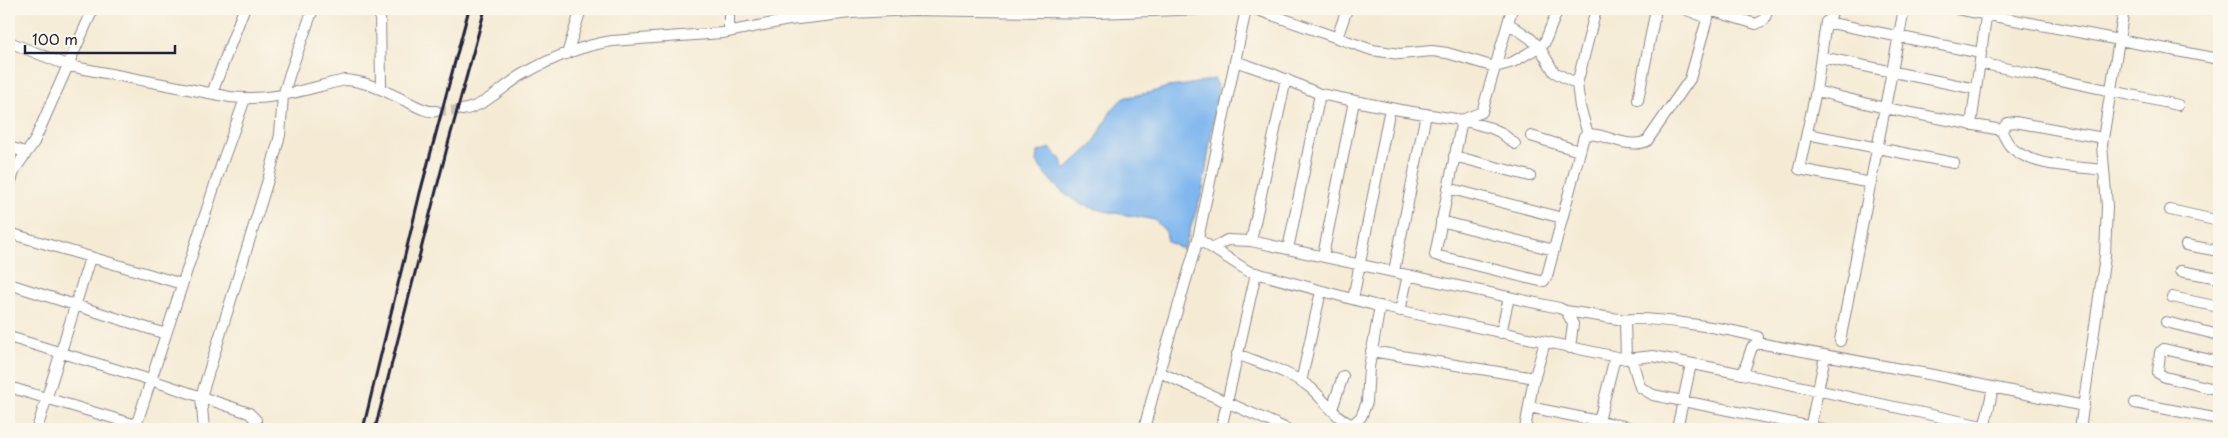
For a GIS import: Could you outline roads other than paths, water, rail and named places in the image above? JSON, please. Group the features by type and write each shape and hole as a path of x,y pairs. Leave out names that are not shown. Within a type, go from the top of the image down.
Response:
{"street":[{"path":"9,187 15,169 25,152 34,142 93,9"},
{"path":"212,93 244,9"},
{"path":"204,429 201,397 280,135 284,96 313,9"},
{"path":"380,9 382,89"},
{"path":"567,54 581,9"},
{"path":"729,9 729,32"},
{"path":"462,110 472,109 483,103 523,75 567,54 597,44 612,41 729,32 815,13 914,9 1149,12 1204,9"},
{"path":"1144,429 1198,239 1246,9"},
{"path":"1255,9 1372,50 1400,54 1432,51 1447,53 1496,67 1512,62 1540,48 1547,38 1558,9"},
{"path":"1337,38 1347,9"},
{"path":"1465,118 1480,113 1496,67 1512,9"},
{"path":"1638,100 1656,9"},
{"path":"1684,9 1709,12 1756,24 1764,20 1768,9"},
{"path":"1833,9 1830,19 1826,22 1816,91 1799,169 1871,183"},
{"path":"1840,341 1904,9"},
{"path":"1957,9 1987,12 2219,59"},
{"path":"2080,429 2105,256 2107,206 2101,155 2124,9"},
{"path":"1588,134 1580,107 1577,84 1593,10"},
{"path":"1588,134 1634,145 1647,141 1690,79 1709,12"},
{"path":"1971,124 1987,12"},
{"path":"1826,22 1899,37 2110,90 2178,105"},
{"path":"1508,23 1530,38 1540,48 1554,72 1577,84"},
{"path":"9,42 69,66 245,99 284,96 345,80 382,89 422,108 436,111"},
{"path":"1821,57 1976,89"},
{"path":"1235,61 1286,79 1320,94 1426,114 1465,118 1500,132 1515,144"},
{"path":"1251,241 1286,79"},
{"path":"1816,91 1885,108 2001,130 2011,147 2026,157 2047,163 2103,170"},
{"path":"1288,248 1320,94"},
{"path":"9,387 135,427 245,99"},
{"path":"1323,256 1354,101"},
{"path":"1353,299 1390,108"},
{"path":"1394,271 1426,114"},
{"path":"1465,118 1454,156 1435,251 1438,257 1540,281 1546,279 1582,140 1588,134"},
{"path":"2001,130 2008,123 2015,122 2103,138"},
{"path":"1807,134 1954,163"},
{"path":"1531,136 1579,152"},
{"path":"9,147 25,152"},
{"path":"1454,156 1530,176"},
{"path":"1448,188 1563,214"},
{"path":"2170,210 2219,221"},
{"path":"1441,221 1554,250"},
{"path":"9,234 182,284"},
{"path":"1198,239 1241,266 1256,273 1400,311 1629,360 1653,356 1744,374 1996,429"},
{"path":"1213,248 1227,240 1251,241 1394,271 1566,311 1625,320 1631,318 1669,322 1758,338"},
{"path":"2186,245 2219,251"},
{"path":"37,429 90,258"},
{"path":"2180,271 2219,278"},
{"path":"1221,429 1256,273"},
{"path":"1400,311 1408,275"},
{"path":"9,284 166,334"},
{"path":"1301,382 1321,291"},
{"path":"1501,333 1509,297"},
{"path":"2172,297 2219,307"},
{"path":"1237,354 1301,382 1348,424 1357,423 1367,402 1371,351 1380,306"},
{"path":"1566,311 1573,324 1570,348"},
{"path":"1625,320 1629,360 1640,387 1646,392 1661,398 1683,400 1823,429"},
{"path":"2166,322 2219,335"},
{"path":"9,337 150,380 248,413 256,420 255,429"},
{"path":"1525,429 1535,378 1545,342"},
{"path":"1744,374 1749,353 1752,347 1757,344 1993,388 2085,401"},
{"path":"2219,362 2164,349 2160,352 2158,370 2158,373 2165,377 2219,390"},
{"path":"1371,351 1535,378"},
{"path":"1811,428 1825,356"},
{"path":"1598,426 1615,357"},
{"path":"1677,429 1691,364"},
{"path":"1159,372 1226,402 1272,426 1287,429"},
{"path":"1332,409 1343,376"},
{"path":"1985,428 1993,388"},
{"path":"2135,403 2219,419"},
{"path":"1529,407 1598,426 1638,429"}],"water":[{"path":"1215,79 1218,89 1203,189 1184,249 1168,242 1166,232 1155,220 1103,211 1075,200 1049,179 1037,162 1038,152 1050,148 1060,158 1065,170 1094,143 1111,111 1123,98 1168,87"}],"tunnel":[{"path":"436,111 462,110"}],"railway":[{"path":"363,429 420,193 469,9"},
{"path":"375,429 448,144 485,9"}]}
